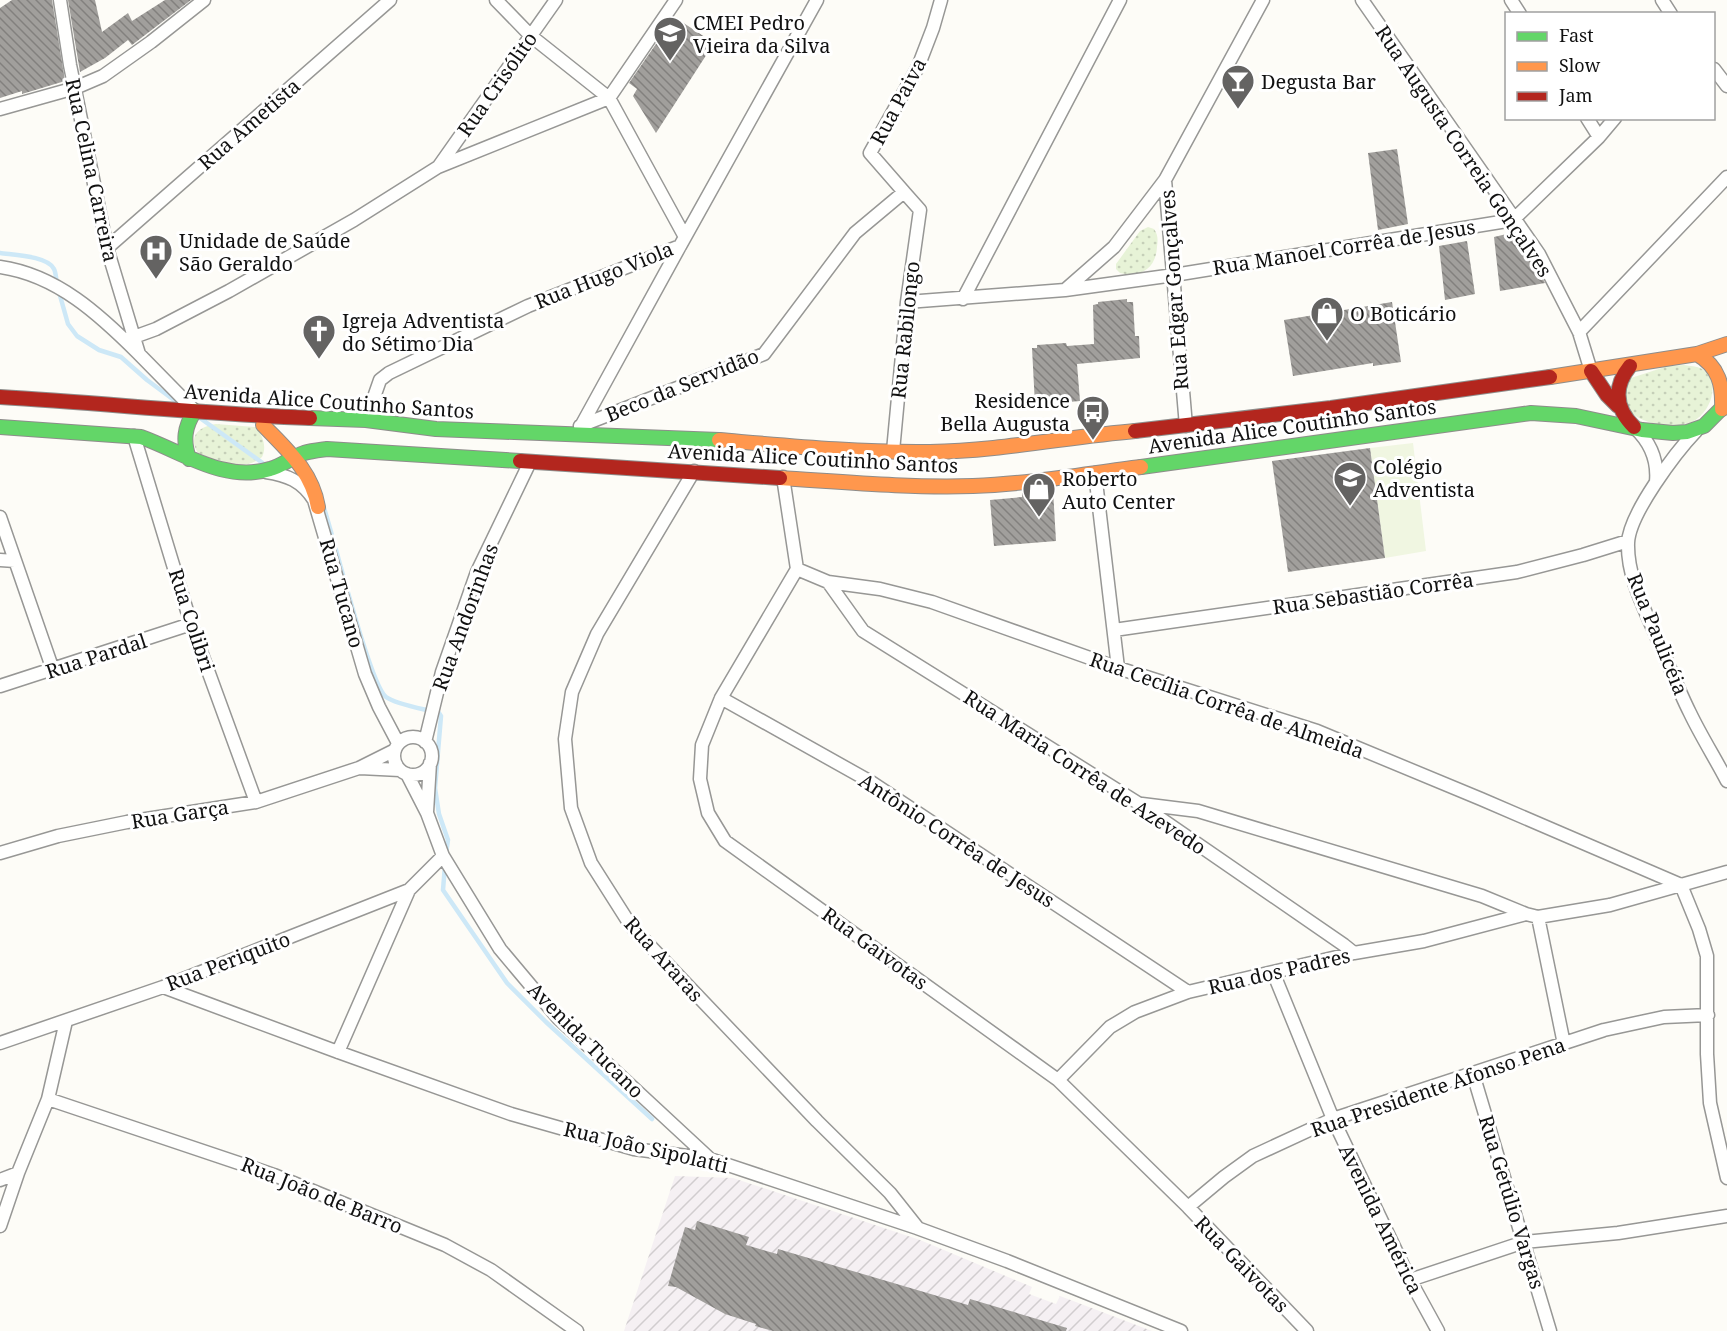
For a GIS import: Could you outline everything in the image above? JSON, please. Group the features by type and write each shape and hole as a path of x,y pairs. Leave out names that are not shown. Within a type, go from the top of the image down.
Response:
{"main road":[{"name":"Avenida Alice Coutinho Santos","path":"0,397 195,411 261,421 366,420 436,429 578,430 815,448 960,451 1085,435 1186,426 1488,387 1697,354 1727,344"},
{"path":"1697,354 1727,368"},
{"path":"1698,429 1724,406 1721,379 1710,362"},
{"path":"1618,406 1619,380 1630,366"},
{"path":"1591,371 1607,395 1618,406 1627,422 1634,428"},
{"path":"189,459 184,444 184,433 195,411"},
{"name":"Avenida Alice Coutinho Santos","path":"0,427 134,436 163,445 206,466 232,472 260,472 311,451 327,449 694,471 878,485 943,486 1006,484 1095,473 1531,413 1579,416 1661,434 1698,429"},
{"path":"261,421 307,473 315,488"},
{"path":"260,472 265,467 270,453 269,440 261,421"},
{"path":"318,507 315,488 316,464 327,449"}],"street":[{"name":"Rua Celina Carreira","path":"60,0 107,248 139,354"},
{"path":"0,109 75,88 103,76 204,0"},
{"name":"Rua Ametista","path":"107,248 390,0"},
{"path":"496,0 531,36 609,98 682,242 578,430"},
{"name":"Rua Crisólito","path":"438,167 556,0"},
{"path":"134,337 156,329 229,291 354,220 438,167 609,98 676,0"},
{"name":"Rua Hugo Viola","path":"366,420 380,380 389,373 528,306 682,242 817,0"},
{"name":"Rua Paiva","path":"903,192 870,153 918,67 942,0"},
{"path":"963,299 1120,0"},
{"name":"Rua Edgar Gonçalves","path":"1186,426 1182,402 1165,180 1263,0"},
{"name":"Rua Augusta Correia Gonçalves","path":"1362,0 1513,220 1539,254 1579,332 1591,371"},
{"path":"1715,71 1727,86"},
{"path":"1588,120 1599,137"},
{"path":"1513,220 1599,137 1613,120"},
{"path":"1579,332 1727,177"},
{"path":"1065,290 1114,247 1165,180"},
{"name":"Rua Rabilongo","path":"893,451 906,302 920,210 903,192"},
{"name":"Beco da Servidão","path":"578,430 764,354 855,233 903,192"},
{"name":"Rua Manoel Corrêa de Jesus","path":"906,302 1065,290 1174,275 1513,220"},
{"path":"0,267 27,274 64,290 103,319 195,411"},
{"path":"1634,428 1642,435 1653,453 1656,464 1656,484"},
{"path":"1628,541 1635,521 1656,484 1675,455 1698,429"},
{"name":"Rua Colibri","path":"134,436 191,624 256,802"},
{"name":"Rua Andorinhas","path":"425,742 442,672 477,572 530,462"},
{"name":"Rua Araras","path":"694,471 597,634 572,692 565,739 571,808 591,863 631,926 817,1121 890,1193 917,1228"},
{"name":"Rua Tucano","path":"260,472 286,476 295,480 310,493 318,507 365,674 397,746"},
{"path":"1095,473 1118,668"},
{"path":"783,477 797,569"},
{"path":"0,517 53,670"},
{"name":"Rua Sebastião Corrêa","path":"1114,630 1509,573 1583,555 1628,541"},
{"name":"Rua Paulicéia","path":"1628,541 1635,584 1644,608 1690,713 1727,781"},
{"path":"0,560 15,561"},
{"name":"Rua Cecília Corrêa de Almeida","path":"797,569 828,582 880,589 932,602 1118,668 1317,731 1681,885"},
{"name":"Rua Gaivotas","path":"797,569 721,698 702,745 700,779 708,813 725,841 1058,1080 1188,1207 1306,1331"},
{"name":"Rua Maria Corrêa de Azevedo","path":"828,582 862,630 1138,803 1353,953"},
{"name":"Rua Pardal","path":"0,686 191,624"},
{"name":"Antônio Corrêa de Jesus","path":"721,698 871,782 1188,992"},
{"path":"411,737 425,742 432,754 430,762 421,773 403,772 396,764 397,746 411,737"},
{"name":"Rua Garça","path":"0,854 58,836 116,824 256,802 359,768 397,746"},
{"name":"Avenida Tucano","path":"427,813 430,762"},
{"name":"Rua Garça","path":"359,768 403,772"},
{"name":"Avenida Tucano","path":"403,772 427,813 443,856 500,949 558,1018 710,1159"},
{"path":"1138,803 1198,811 1482,896 1532,916 1564,1044"},
{"name":"Rua Periquito","path":"0,1043 163,987 409,890 443,856"},
{"name":"Rua dos Padres","path":"1058,1080 1110,1027 1135,1011 1188,992 1353,953 1424,941 1532,916 1610,905 1727,872"},
{"path":"1681,885 1707,956 1707,1054 1710,1103 1727,1178"},
{"path":"338,1052 403,909 409,890"},
{"name":"Avenida América","path":"1273,972 1333,1119 1410,1280 1438,1331"},
{"name":"Rua João Sipolatti","path":"163,987 511,1114 634,1149 710,1159 917,1228 1007,1261 1181,1331"},
{"name":"Rua Presidente Afonso Pena","path":"1188,1207 1253,1156 1333,1119 1604,1030 1664,1017 1708,1015"},
{"path":"0,1226 18,1173 48,1099 66,1021"},
{"name":"Rua Getúlio Vargas","path":"1473,1074 1550,1331"},
{"name":"Rua João de Barro","path":"48,1099 274,1175 445,1245 491,1270 577,1331"},
{"path":"0,1180 18,1173"},
{"path":"1410,1280 1524,1242 1618,1233 1727,1216"}],"shaded area":[{"path":"675,1176 733,1178 920,1240 1032,1287 1029,1294 1056,1304 1060,1296 1152,1331 624,1331"}],"green space":[{"path":"1148,227 1154,229 1157,237 1154,261 1141,273 1120,273 1116,269 1116,264 1140,231"},
{"path":"1684,365 1702,369 1711,381 1710,401 1698,418 1683,424 1662,425 1634,415 1626,402 1624,390 1631,378 1668,366"},
{"path":"216,424 255,427 263,441 262,457 255,462 239,465 222,462 198,453 194,442 197,433 205,427"},
{"path":"1413,443 1426,551 1385,558 1370,448"}],"building":[{"path":"12,0 52,0 65,81 0,98 0,8"},
{"path":"68,0 95,0 102,32 128,13 132,21 165,0 191,0 132,45 128,40 105,58 80,72"},
{"name":"CMEI Pedro Vieira da Silva","path":"682,22 714,43 656,133 633,96 637,89 629,83 667,28 675,33"},
{"path":"1397,149 1408,224 1378,230 1368,153"},
{"path":"1511,233 1545,283 1500,291 1494,237"},
{"path":"1467,241 1475,294 1445,300 1439,246"},
{"path":"1127,299 1127,302 1133,302 1135,336 1139,336 1140,358 1077,364 1080,401 1035,405 1032,348 1037,348 1037,345 1066,343 1067,346 1094,344 1093,305 1098,302"},
{"name":"O Boticário","path":"1392,302 1401,362 1373,366 1373,363 1293,376 1284,320"},
{"name":"Colégio Adventista","path":"1370,448 1385,558 1288,572 1272,461"},
{"path":"1053,490 1056,541 994,546 990,500 1022,497 1022,493"},
{"path":"697,1221 749,1237 746,1245 777,1254 778,1249 968,1305 970,1299 1067,1328 1066,1331 773,1331 755,1326 756,1324 725,1314 676,1287 668,1286 685,1227 695,1230"}],"waterway":[{"path":"0,253 45,261 54,269 57,283"},
{"path":"59,292 68,324 77,336 99,350 121,357 178,403"},
{"path":"200,418 264,464"},
{"path":"324,508 362,640 379,687 391,700 439,713 441,716 435,788 439,814 448,840 446,854"},
{"path":"445,865 443,890 507,983 652,1119"}],"traffic: fast":[{"path":"1141,467 1531,413 1576,416 1642,430 1687,432 1704,426 1727,403"},
{"path":"189,459 186,434 195,411"},
{"path":"310,418 366,420 436,429 719,440"},
{"path":"0,427 141,437 204,464 236,472 270,469 304,453 327,449 520,461"}],"traffic: slow":[{"path":"1550,377 1697,354 1727,344"},
{"path":"1697,354 1710,365 1718,377 1722,392 1722,409"},
{"path":"263,425 289,452 304,472 315,494 318,507"},
{"path":"719,440 798,447 930,452 981,449 1135,431"},
{"path":"780,478 900,485 973,486 1036,481 1141,467"}],"traffic: jam":[{"path":"1630,366 1621,382 1618,397 1623,412 1634,427"},
{"path":"1591,371 1607,395 1618,406"},
{"path":"1135,431 1331,408 1550,377"},
{"path":"0,397 310,418"},
{"path":"520,461 780,478"}],"place":[{"name":"CMEI Pedro Vieira da Silva","path":"670,62"},
{"name":"Degusta Bar","path":"1238,110"},
{"name":"Unidade de Saúde São Geraldo","path":"156,280"},
{"name":"O Boticário","path":"1327,342"},
{"name":"Igreja Adventista do Sétimo Dia","path":"319,360"},
{"name":"Residence Bella Augusta","path":"1093,441"},
{"name":"Colégio Adventista","path":"1350,507"},
{"name":"Roberto Auto Center","path":"1039,518"}]}
